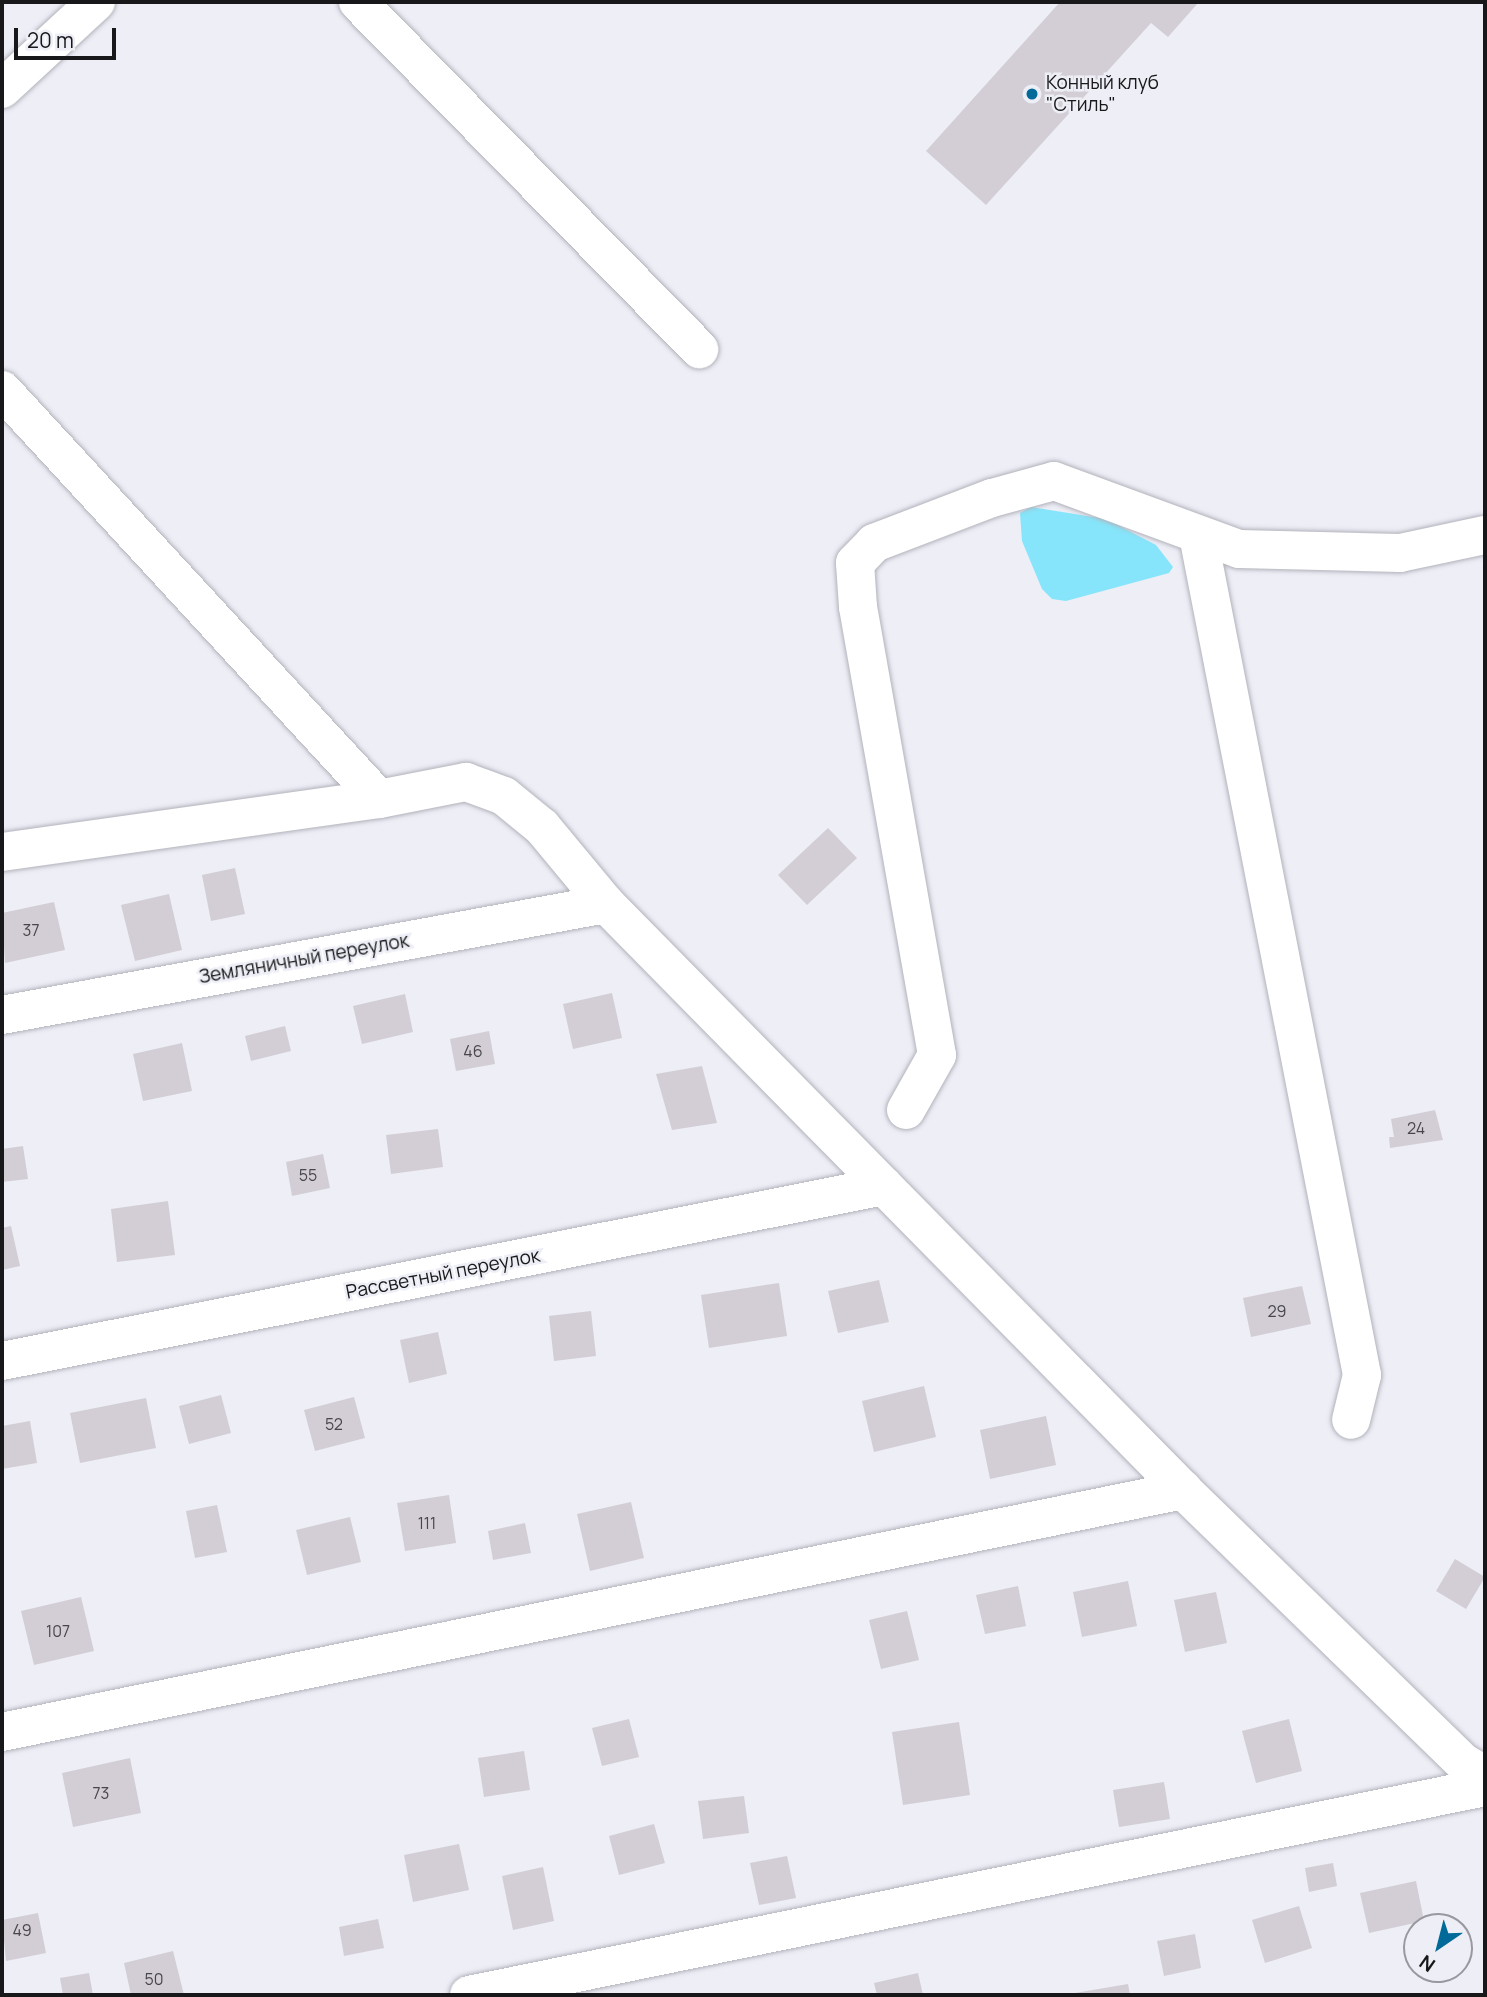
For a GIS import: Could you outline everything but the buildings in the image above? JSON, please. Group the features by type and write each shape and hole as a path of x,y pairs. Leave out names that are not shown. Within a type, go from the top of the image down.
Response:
{"street":[{"path":"2,89 96,2"},
{"path":"358,2 699,349"},
{"path":"2,390 379,799"},
{"path":"906,1110 937,1055 858,607 855,563 874,544 992,498 1054,481 1240,549 1400,553 1485,535"},
{"path":"1198,535 1362,1375 1351,1420"},
{"path":"2,852 379,799 466,782 504,796 542,827 606,904 1183,1490 1464,1763 1485,1775"},
{"name":"Земляничный переулок","path":"2,1015 606,904"},
{"name":"Рассветный переулок","path":"2,1361 884,1186"},
{"path":"2,1732 1183,1490"},
{"path":"469,1995 1485,1787"}],"water":[{"path":"1031,507 1106,519 1156,545 1173,567 1169,573 1066,601 1052,599 1042,589 1022,541 1020,513"}],"place":[{"name":"Конный клуб \"Стиль\"","path":"1032,94"}]}
